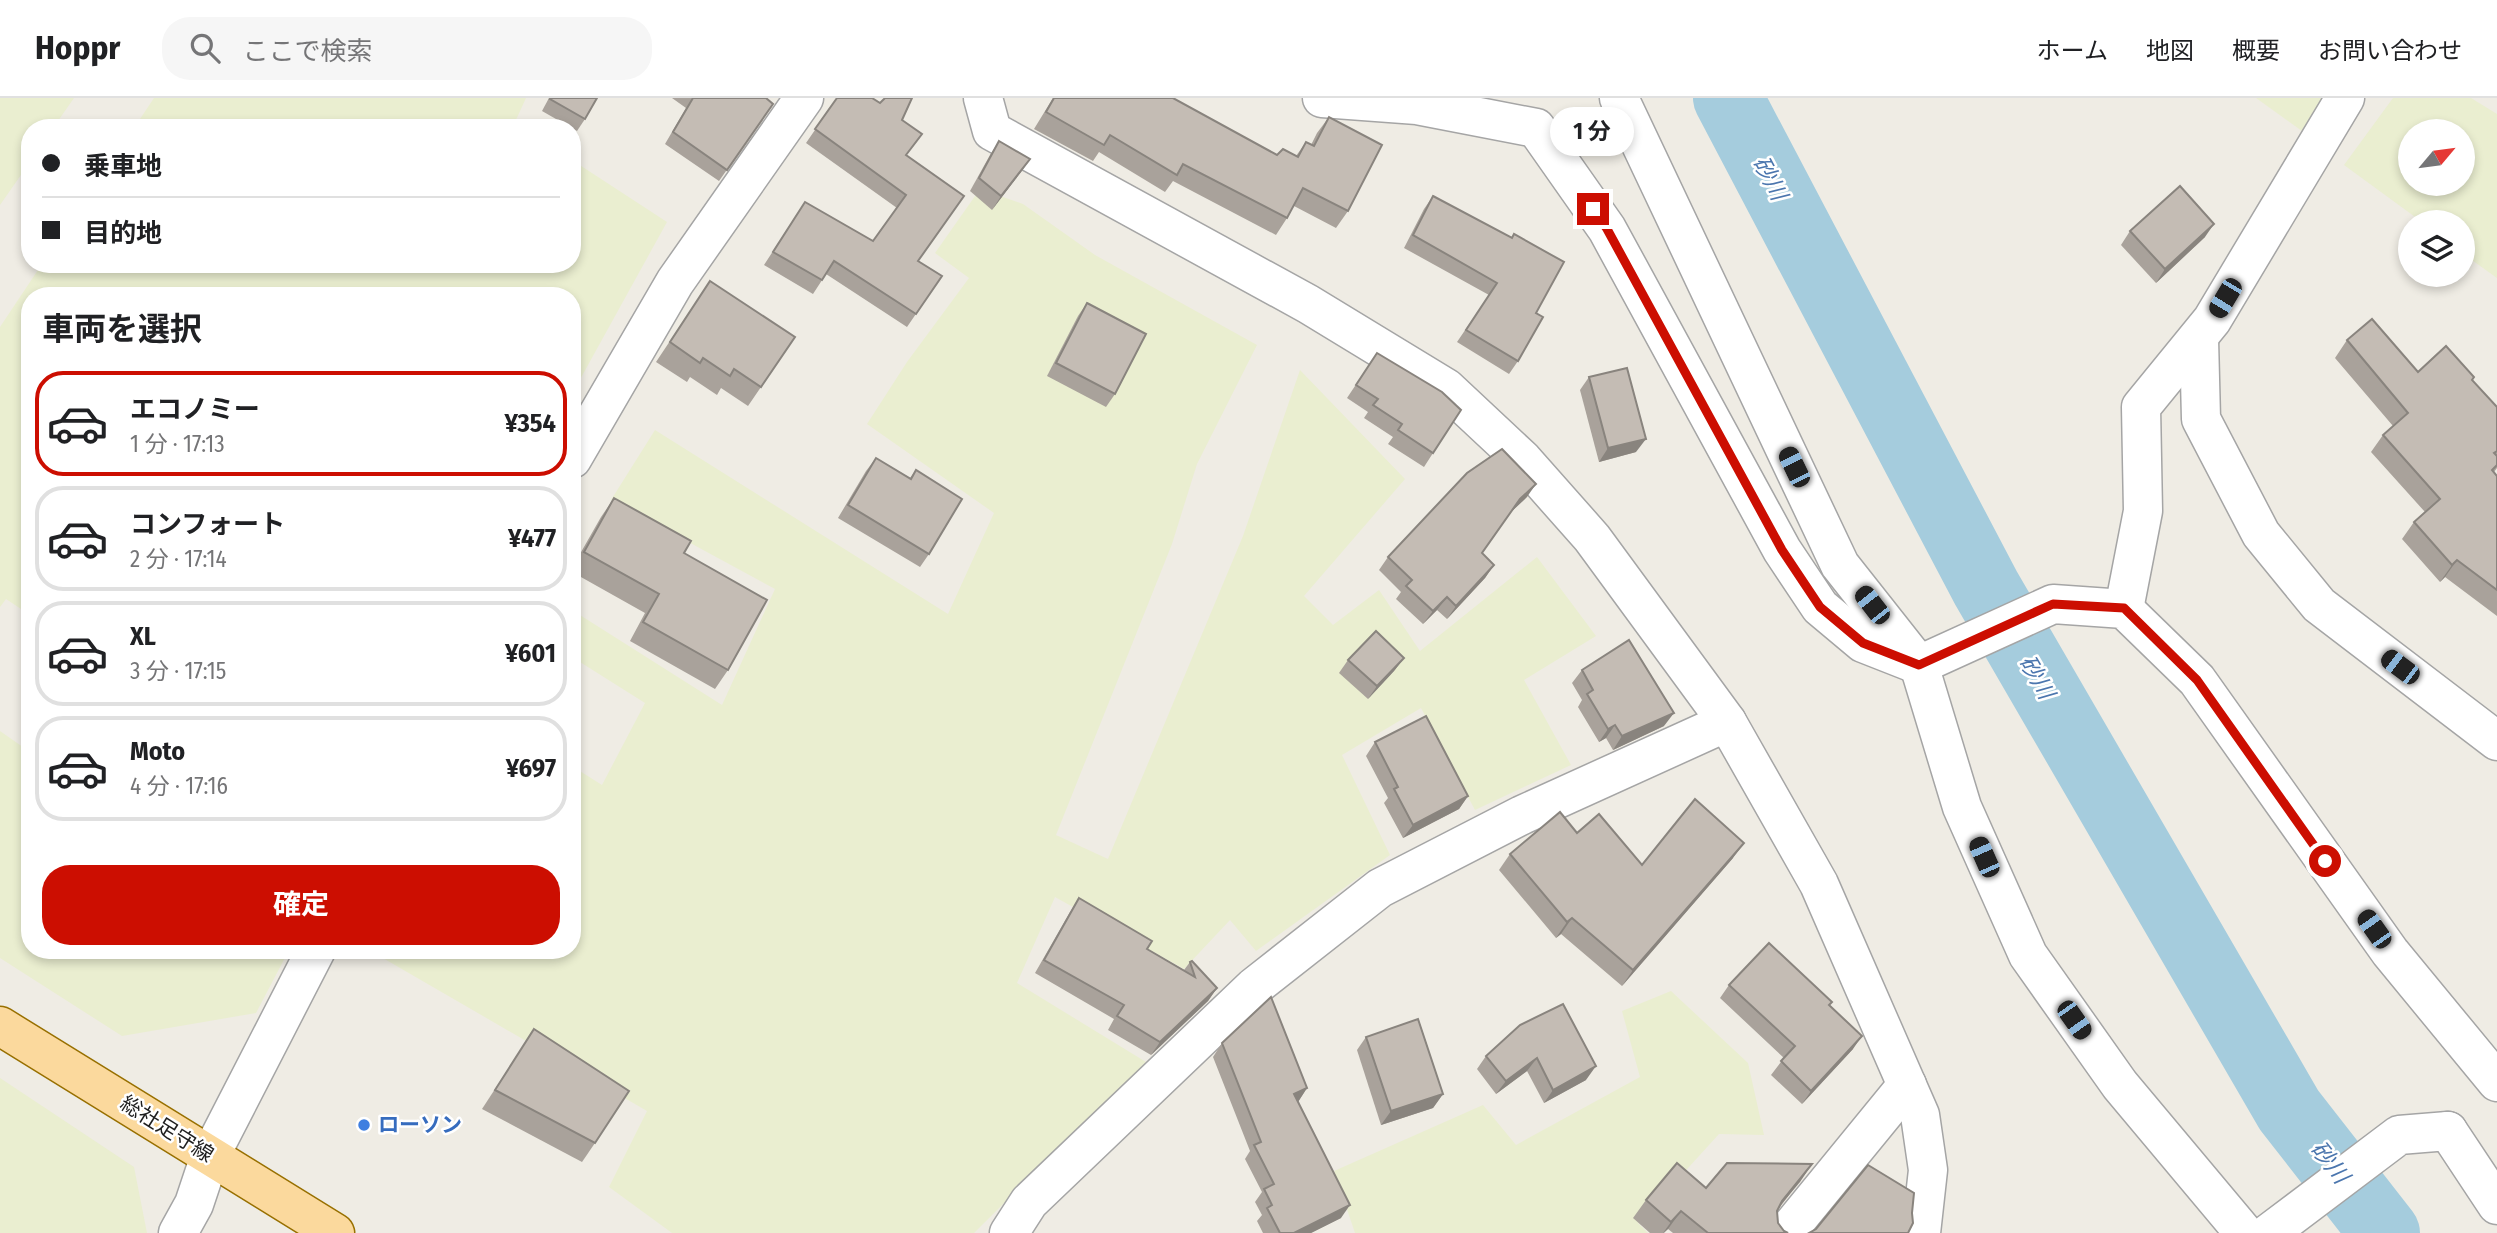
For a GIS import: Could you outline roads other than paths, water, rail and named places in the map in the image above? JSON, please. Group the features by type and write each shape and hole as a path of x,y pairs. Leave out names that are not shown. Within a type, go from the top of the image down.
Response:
{"main road":[{"name":"総社足守線","path":"0,1026 334,1233"}],"street":[{"path":"581,444 675,282 804,98"},
{"path":"983,98 992,131 1308,304 1446,388 1523,460 1592,538 1727,722 1819,884 1920,1115 1928,1170 1921,1233"},
{"path":"1322,98 1418,105 1536,128 1607,229 1782,550 1820,607 1863,643 1933,659 2053,604 2124,608 2197,680 2390,952 2497,1082"},
{"path":"1619,98 1840,565 1933,659 1962,807 2028,955 2120,1085 2244,1233"},
{"path":"2124,608 2143,511 2141,407 2212,320 2345,98"},
{"path":"2199,338 2201,419 2261,534 2319,605 2497,741"},
{"path":"1009,1233 1029,1202 1254,987 1380,888 1522,815 1727,722"},
{"path":"178,1233 194,1204 210,1156 312,959"},
{"path":"1786,1233 1907,1085"},
{"path":"2448,1131 2497,1188"},
{"path":"2448,1131 2497,1205"},
{"path":"2269,1233 2399,1135 2448,1131"}],"waterway":[{"name":"砂川","path":"1728,98 1986,588 2289,1110 2385,1233"}],"place":[{"name":"ローソン","path":"364,1125"}]}
